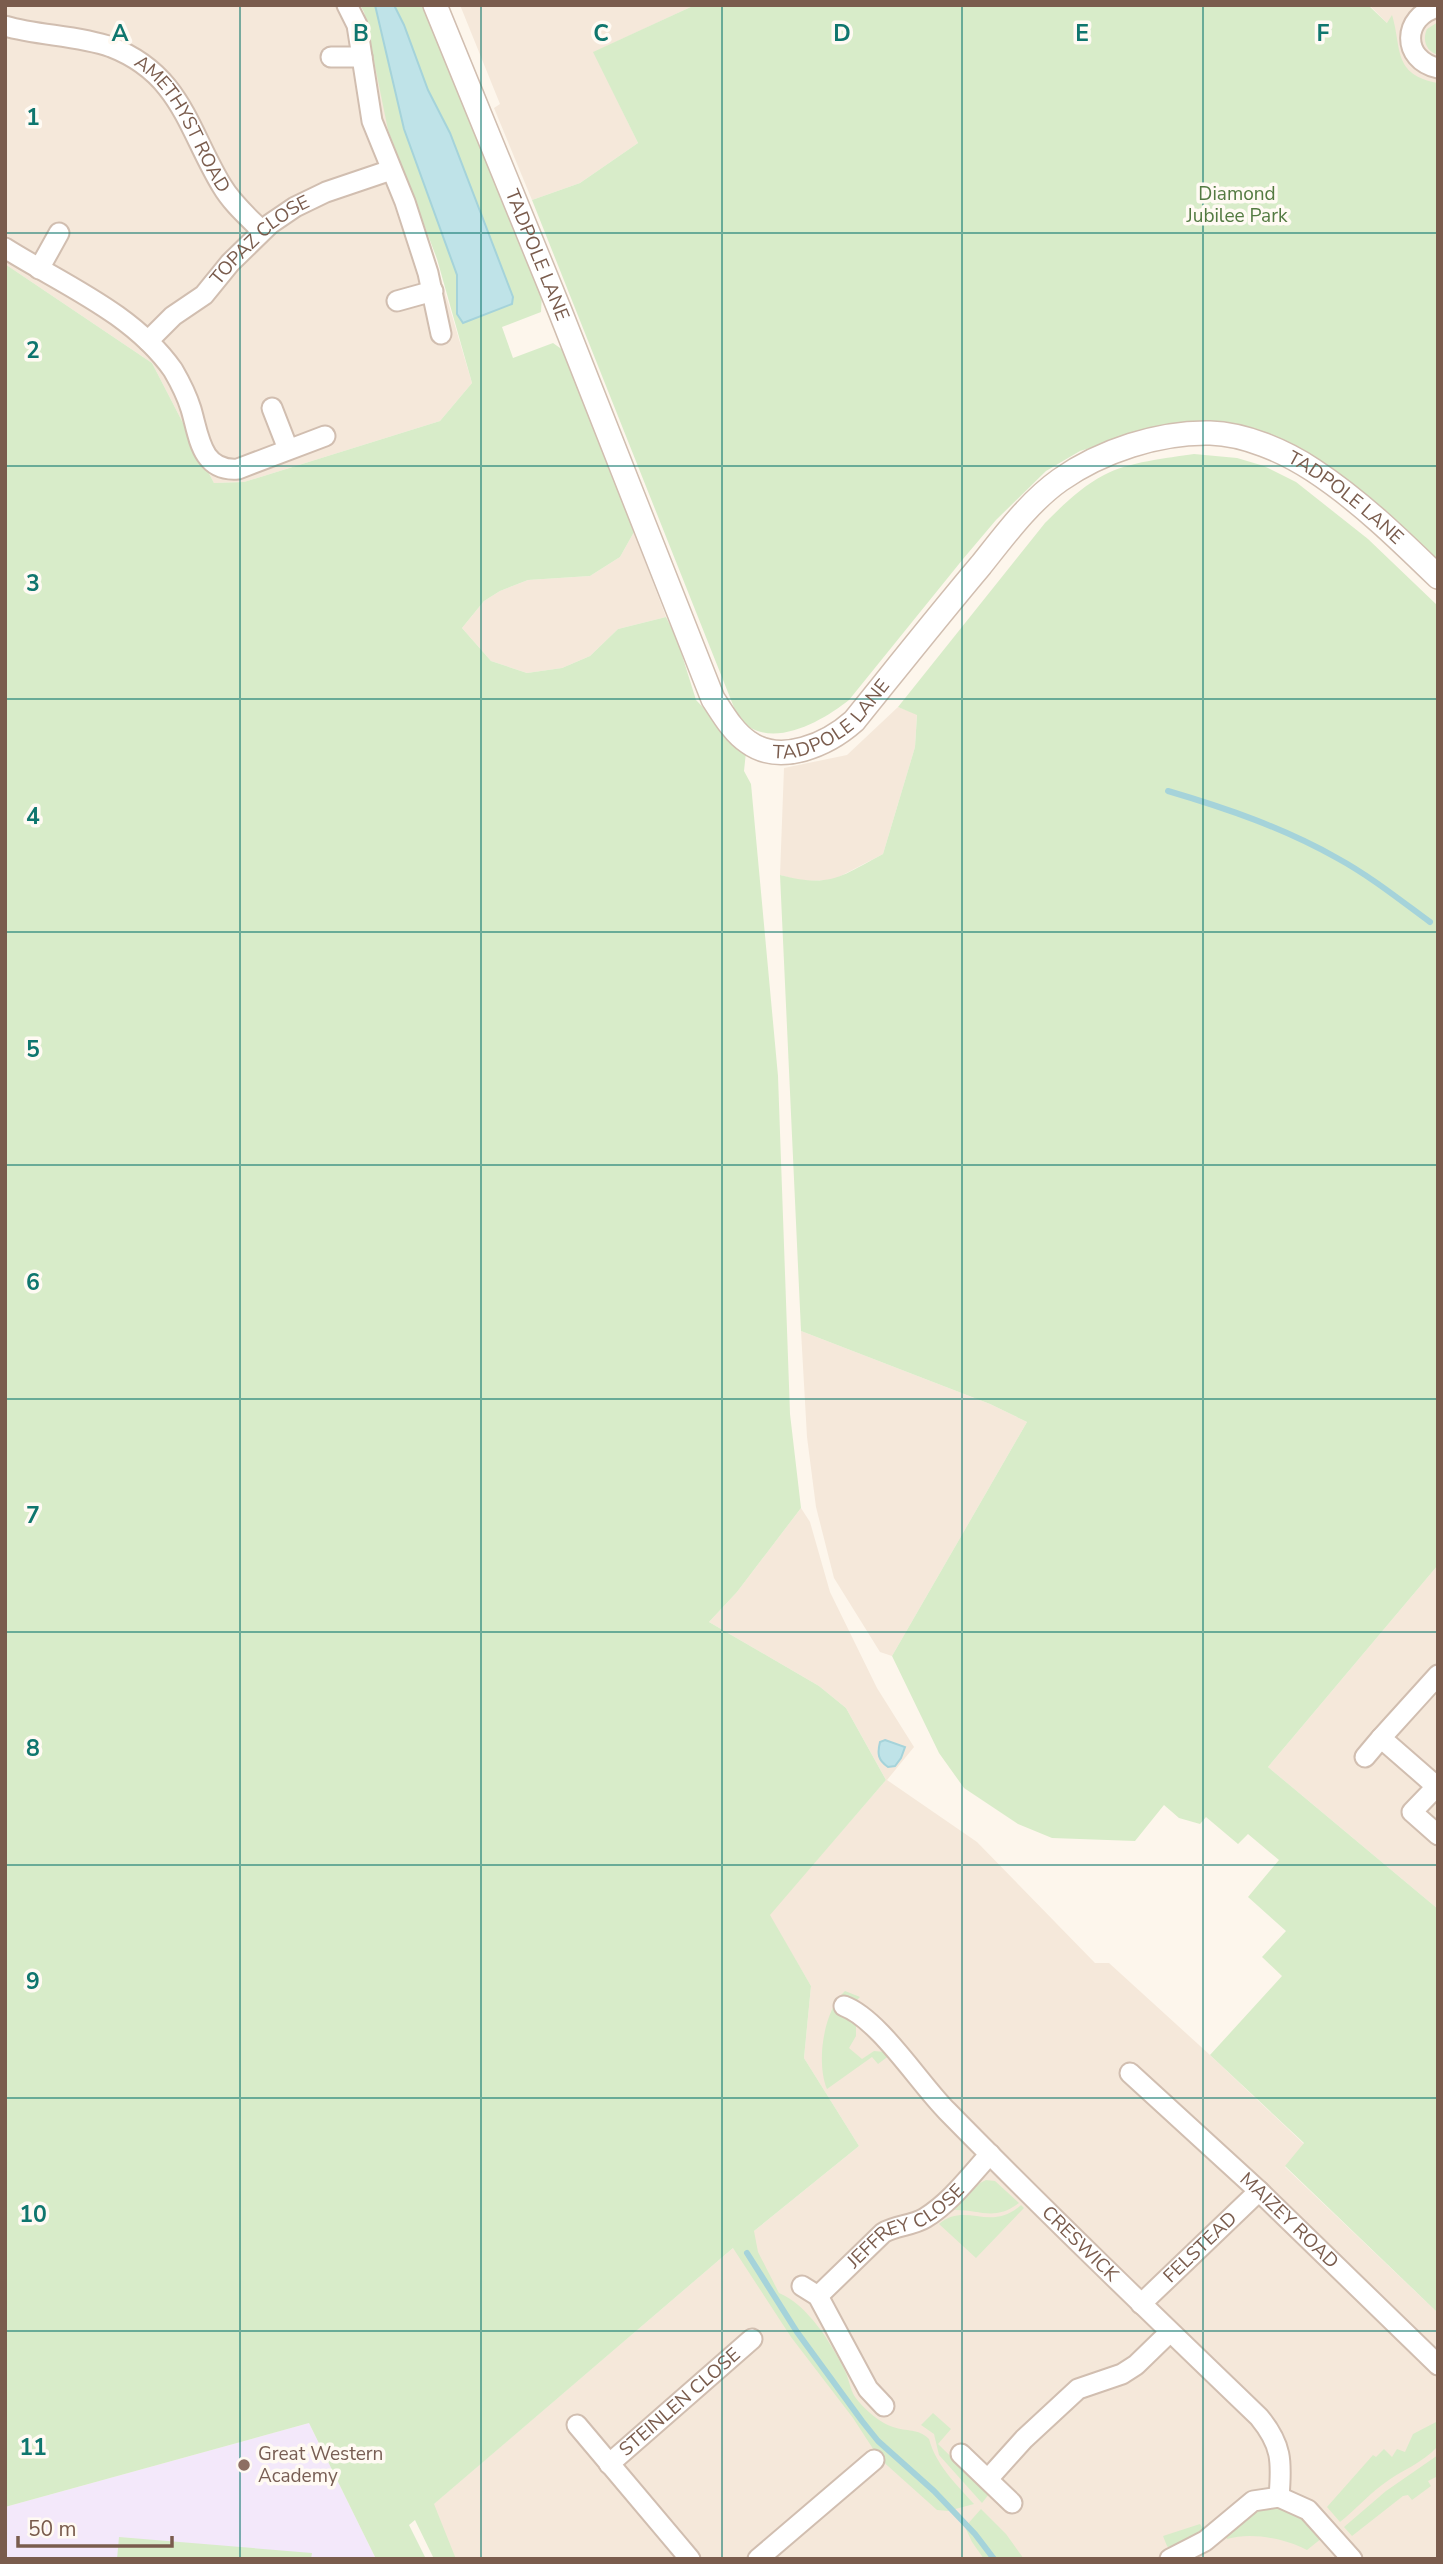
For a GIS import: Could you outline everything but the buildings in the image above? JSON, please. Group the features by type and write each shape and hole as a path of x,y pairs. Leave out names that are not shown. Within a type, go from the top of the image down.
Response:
{"street":[{"path":"347,5 356,26 372,121 405,202 433,291 441,334"},
{"name":"TADPOLE LANE","path":"435,5 560,311 713,699 728,722 748,743 771,752 794,751 821,743 842,732 854,721 1006,534 1045,492 1095,459 1140,443 1210,433 1245,439 1280,453 1311,469 1343,491 1438,577"},
{"path":"1438,7 1419,16 1413,24 1411,43 1421,61 1438,68"},
{"name":"AMETHYST ROAD","path":"5,26 101,44 128,55 145,67 171,91 192,124 224,189 261,230"},
{"path":"331,57 362,57"},
{"name":"TOPAZ CLOSE","path":"148,341 173,316 204,295 261,230 307,200 391,170"},
{"path":"39,269 59,233"},
{"path":"5,248 96,303 148,341 175,373 191,408 201,446 213,462 228,470 239,469 325,436"},
{"path":"397,301 433,291"},
{"path":"272,408 288,449"},
{"path":"1365,1757 1438,1675"},
{"path":"1381,1738 1437,1786 1412,1812 1438,1835"},
{"name":"CRESWICK","path":"844,2006 864,2018 901,2057 935,2099 1259,2417 1273,2435 1281,2460 1279,2497"},
{"name":"MAIZEY ROAD","path":"1137,2073 1438,2365"},
{"name":"JEFFREY CLOSE","path":"884,2406 868,2389 810,2291 883,2233 892,2228 913,2224 941,2206 990,2154"},
{"name":"FELSTEAD","path":"1141,2304 1259,2191"},
{"path":"988,2479 1024,2439 1077,2389 1122,2374 1136,2365 1170,2332"},
{"name":"STEINLEN CLOSE","path":"609,2464 752,2339"},
{"name":"STEINLEN CLOSE","path":"577,2426 690,2559"},
{"path":"961,2454 1012,2503"},
{"path":"758,2559 874,2460"},
{"path":"1170,2559 1205,2541 1253,2501 1279,2497 1308,2510 1352,2559"}],"shaded area":[{"path":"5,5 360,5 472,383 440,421 244,482 214,483 152,363 5,264"},
{"path":"460,5 695,5 594,52 638,143 580,183 532,200 494,108 500,104"},
{"path":"1369,5 1438,5 1438,95 1405,90 1388,24"},
{"path":"634,532 666,617 618,629 590,656 562,668 527,673 491,661 462,628 484,601 500,591 528,580 590,576 620,557"},
{"path":"898,707 917,714 915,747 883,854 833,880 802,881 780,875 784,768 847,755"},
{"path":"801,1331 990,1404 1027,1422 892,1656 880,1652 834,1578 816,1507 807,1437"},
{"path":"801,1508 810,1522 830,1592 877,1688 914,1747 887,1780 977,1842 1095,1963 1109,1963 1304,2144 1285,2167 1438,2313 1438,2559 445,2559 422,2514 733,2248 859,2146 804,2058 811,1986 769,1915 886,1780 846,1708 819,1686 709,1622 737,1592"},
{"path":"1438,1565 1438,1909 1268,1767"},
{"name":"Great Western Academy","path":"309,2423 376,2559 5,2559 5,2507"}],"green space":[{"path":"360,5 429,5 542,294 541,312 502,327 513,358 553,343 567,353 634,532 620,557 590,576 528,580 500,591 484,601 462,628 491,661 527,673 562,668 590,656 618,629 666,617 677,639 696,700 746,752 744,771 751,784 778,1076 790,1414 801,1508 737,1592 709,1622 819,1686 846,1708 886,1780 770,1915 811,1986 804,2058 859,2146 754,2231 758,2252 779,2293 799,2306 818,2326 840,2360 858,2401 872,2415 888,2425 916,2432 929,2439 942,2466 974,2504 948,2511 937,2510 879,2458 853,2418 791,2337 733,2248 434,2504 456,2559 434,2559 415,2520 409,2525 426,2559 376,2559 309,2423 5,2507 5,264 152,363 214,483 244,482 440,421 472,383 437,259 388,130 364,12"},
{"name":"Diamond Jubilee Park","path":"695,5 1368,5 1387,23 1392,15 1401,58 1406,66 1413,74 1438,83 1438,567 1267,437 1129,436 1080,451 1046,471 996,520 849,700 815,722 788,732 761,732 749,727 737,715 532,200 580,183 638,143 593,52"},
{"path":"1438,22 1438,55 1428,48 1425,37 1427,29"},
{"path":"1194,454 1237,458 1264,466 1296,482 1368,539 1438,606 1438,1565 1268,1767 1438,1909 1438,2313 1285,2166 1304,2143 1210,2055 1282,1976 1262,1957 1286,1931 1248,1897 1279,1860 1248,1834 1238,1844 1206,1817 1200,1824 1179,1818 1164,1805 1135,1841 1052,1838 1018,1824 964,1788 939,1753 892,1656 1027,1422 990,1404 801,1331 780,875 811,880 834,878 883,854 915,747 917,715 898,707 1045,523 1073,497 1096,480 1124,467"},
{"path":"845,1991 860,1997 856,2001 843,1996 836,2010 847,2015 856,2024 856,2036 849,2048 862,2059 874,2051 890,2055 878,2064 872,2057 827,2089 822,2066 824,2038 831,2011"},
{"path":"986,2180 995,2181 1019,2203 1010,2209 994,2213 953,2210 980,2183"},
{"path":"1021,2205 1024,2208 976,2258 939,2224 959,2215 999,2217"},
{"path":"933,2413 951,2429 938,2444 989,2494 982,2503 939,2455 934,2434 921,2425"},
{"path":"1438,2421 1438,2446 1425,2458 1377,2489 1340,2522 1327,2507 1373,2455 1376,2457 1384,2449 1392,2457 1397,2449 1405,2452 1413,2434"},
{"path":"1438,2455 1438,2476 1428,2481 1431,2486 1412,2500 1408,2495 1403,2496 1352,2536 1344,2527 1386,2491"},
{"path":"1274,2508 1300,2518 1322,2538 1307,2550 1267,2537 1227,2539 1225,2534 1255,2512"},
{"path":"981,2509 1006,2534 1024,2559 984,2559 965,2527"},
{"path":"1200,2524 1204,2530 1171,2550 1167,2546 1163,2536"},
{"path":"119,2537 312,2553 311,2559 117,2559"}],"water":[{"path":"375,5 394,5 404,25 428,90 450,133 513,297 512,304 463,323 457,314 457,275 404,129"},
{"path":"885,1740 905,1747 895,1766 888,1767 879,1756 880,1742"}],"waterway":[{"path":"1168,791 1254,820 1317,847 1361,872 1430,922"},
{"path":"747,2253 797,2332 878,2441 934,2491 975,2534 994,2559"}],"place":[{"name":"Great Western Academy","path":"244,2465"}]}
